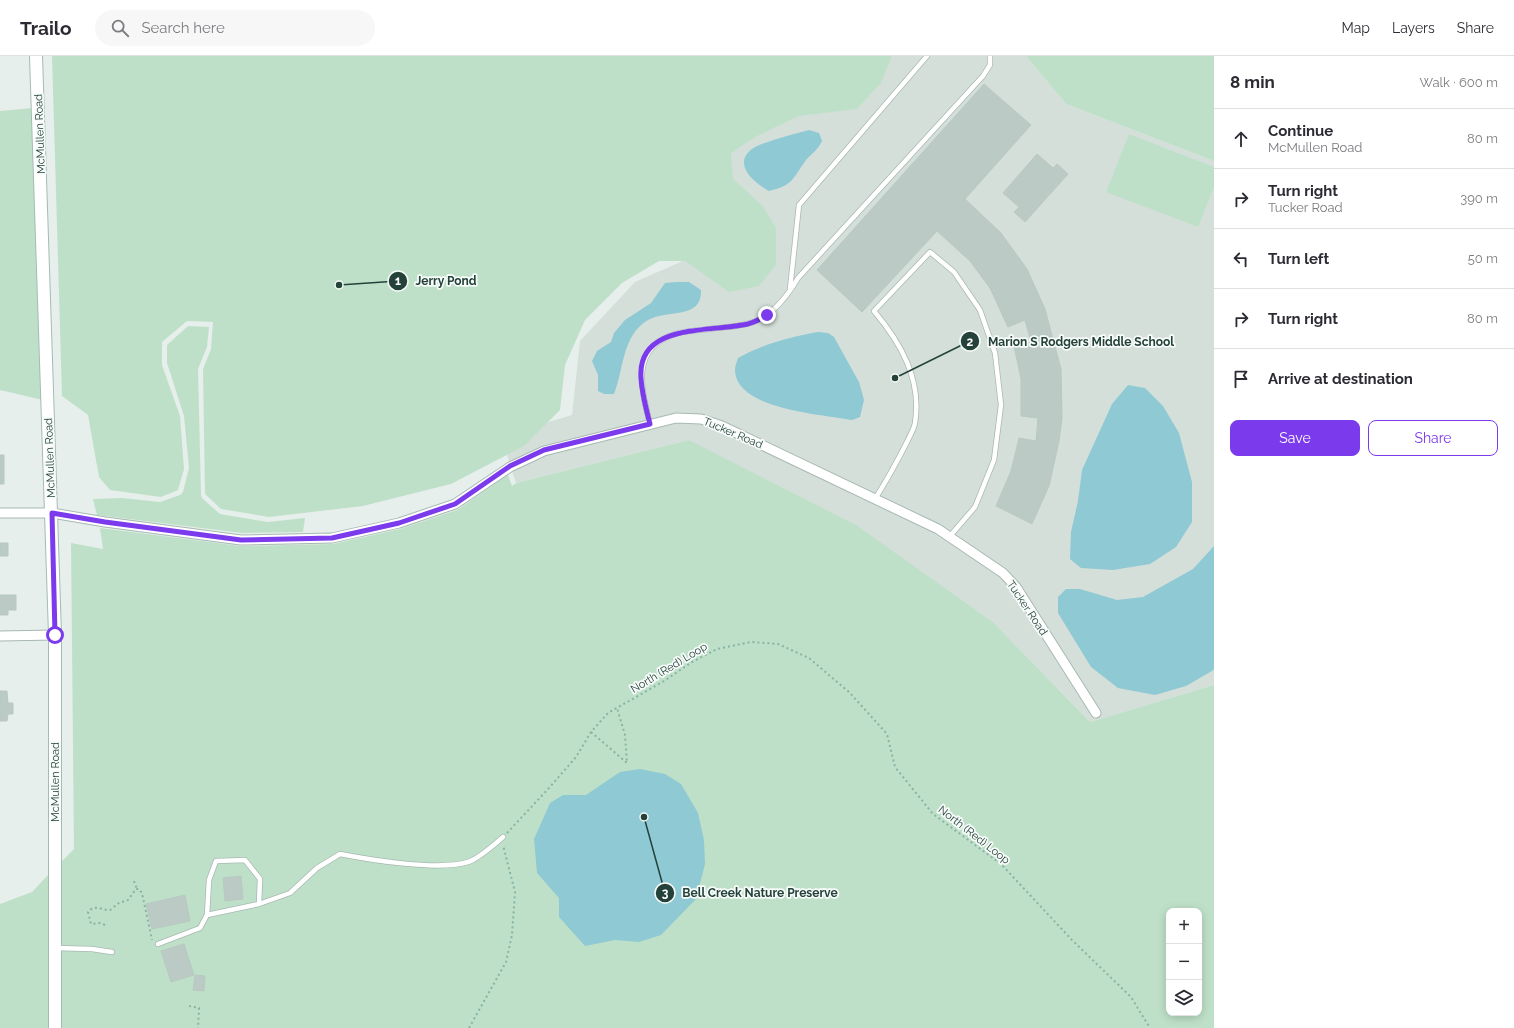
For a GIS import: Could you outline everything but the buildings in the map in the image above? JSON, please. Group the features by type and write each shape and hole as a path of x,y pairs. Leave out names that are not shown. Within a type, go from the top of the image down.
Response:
{"street":[{"name":"McMullen Road","path":"36,56 55,635 55,1028"},
{"name":"Tucker Road","path":"0,513 52,513 105,522 241,540 332,538 399,523 455,504 510,466 544,450 676,418 701,419 712,422 950,536 1003,574 1016,587 1096,713"},
{"path":"0,636 55,635"}],"lane":[{"path":"790,291 799,204 927,56"},
{"path":"650,424 641,378 642,367 646,355 654,345 664,338 676,333 743,325 756,322 776,308 790,291 798,278 983,76 990,65 990,56"},
{"path":"875,499 900,456 915,424 916,390 908,362 892,333 874,311 930,252 954,272 980,310 995,353 1001,405 994,460 975,507 950,536"},
{"path":"207,915 259,904 290,893 317,868 340,854 376,860 442,865 468,862 503,837"},
{"path":"155,945 200,928 207,915 209,880 216,861 245,860 260,879 259,904"},
{"path":"55,948 92,949 112,952"}],"path":[{"name":"North (Red) Loop","path":"503,837 576,757 591,732 608,713 664,681 692,662 717,649 750,642 778,644 809,658 848,692 887,734 895,767 933,814 1001,864 1072,940 1130,997 1150,1028"},
{"path":"591,732 627,762 625,735 617,708"},
{"path":"469,1028 506,962 512,935 515,892 505,854 503,837"},
{"path":"134,881 137,889 140,889 142,893 155,945"},
{"path":"105,925 100,923 91,924 88,912 91,908 98,907 110,910 120,903 128,900 137,889"},
{"path":"189,1006 199,1008 198,1028"}],"shaded area":[{"path":"881,56 1026,56 1066,104 1214,161 1214,685 1090,722 994,623 689,440 516,483 501,436 572,415 580,341 635,282 685,260 737,140"}],"green space":[{"path":"52,56 892,56 881,83 857,109 799,116 757,136 731,153 733,179 763,206 776,228 776,265 759,286 729,292 685,261 659,261 622,283 585,320 565,365 560,410 524,446 451,484 363,506 269,517 221,509 205,494 203,369 211,349 213,322 187,321 162,342 162,365 180,416 184,469 178,490 161,497 110,490 99,477 88,415 62,396"},
{"path":"1026,56 1214,56 1214,161 1066,104"},
{"path":"33,108 43,400 0,390 0,111"},
{"path":"1129,134 1214,167 1214,187 1198,227 1106,192"},
{"path":"188,326 209,327 207,347 198,369 202,498 220,514 268,522 305,518 303,532 242,533 97,515 93,499 122,498 160,502 180,495 183,492 189,468 184,416 167,363 167,345"},
{"path":"689,440 856,525 994,623 1090,722 1214,685 1214,1028 61,1028 60,863 74,849 71,543 103,549 100,528 241,546 333,544 400,529 457,510 508,475 512,486 516,483"},
{"path":"49,874 50,1028 0,1028 0,904 32,892"}],"water":[{"path":"809,130 819,133 822,141 788,184 769,191 763,188 747,173 744,161 746,155 752,149 770,141"},
{"path":"689,282 701,290 700,299 696,306 690,310 656,317 639,326 628,343 614,394 604,394 598,391 598,375 592,361 597,351 611,342 614,333 625,320 651,303 665,283"},
{"path":"818,332 828,333 834,337 859,382 864,400 860,417 852,420 783,408 765,402 750,394 739,383 735,370 738,358 747,353 777,342"},
{"path":"1128,385 1145,388 1163,406 1179,433 1192,482 1192,522 1176,547 1150,564 1113,570 1081,568 1070,559 1071,532 1078,501 1082,470 1112,404"},
{"path":"1214,546 1214,669 1212,671 1186,686 1155,695 1118,688 1091,667 1058,613 1058,597 1066,589 1080,589 1117,600 1143,597 1193,569"},
{"path":"640,769 665,774 681,784 698,813 704,840 705,864 696,899 661,935 639,942 615,940 585,946 559,917 559,898 537,873 534,839 550,803 563,795 586,795 620,772"}],"place":[{"name":"Jerry Pond","path":"339,285"},
{"name":"Marion S Rodgers Middle School","path":"895,378"},
{"name":"Bell Creek Nature Preserve","path":"644,817"}],"route":[{"path":"55,635 52,513 105,522 241,540 332,538 399,523 455,504 510,466 544,450 650,424 646,410 641,378 642,367 646,355 654,345 664,338 676,333 743,325 756,322 767,315"}]}
